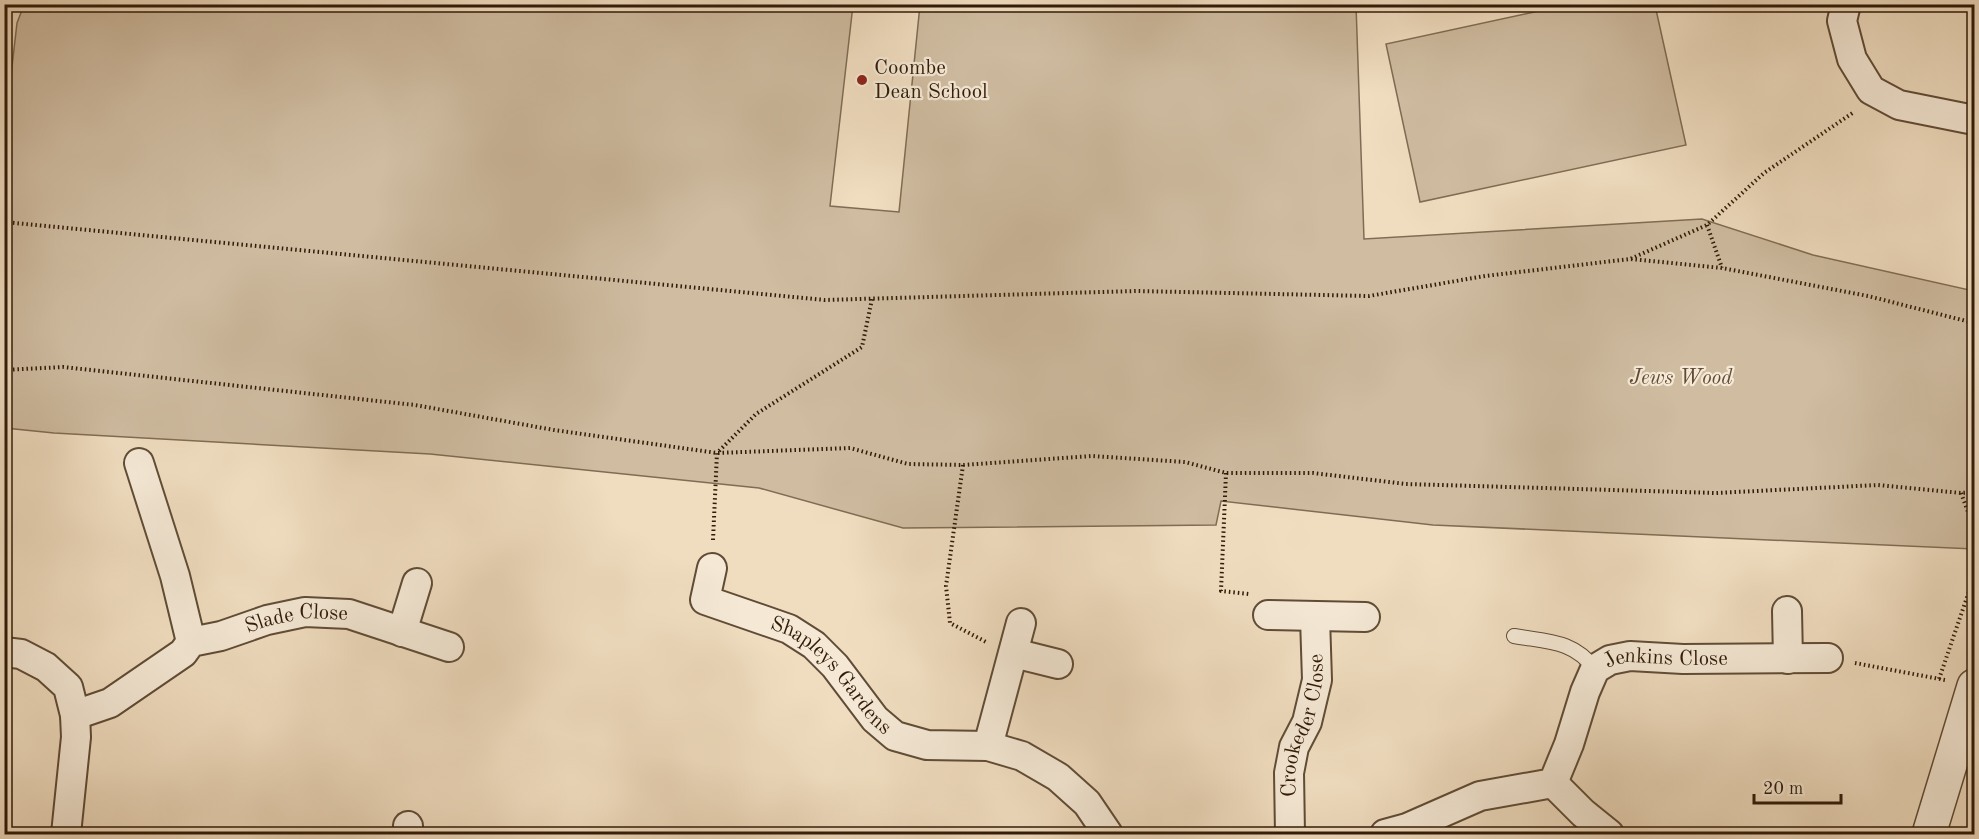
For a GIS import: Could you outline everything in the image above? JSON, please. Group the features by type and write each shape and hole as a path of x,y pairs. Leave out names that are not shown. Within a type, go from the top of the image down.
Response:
{"street":[{"path":"1846,4 1842,21 1852,59 1871,90 1899,105 1974,120"},
{"path":"75,716 110,703 183,653 191,642 175,576 139,463"},
{"name":"Shapleys Gardens","path":"712,568 705,600 789,630 814,645 835,666 876,719 895,736 927,745 988,746 1022,756 1058,777 1088,803 1108,834"},
{"path":"402,632 417,583"},
{"path":"1787,611 1788,659"},
{"name":"Slade Close","path":"191,642 221,636 267,620 305,612 349,614 449,647"},
{"path":"1268,615 1315,618 1365,617"},
{"name":"Crookeder Close","path":"1290,834 1289,773 1294,747 1307,722 1317,680 1315,618"},
{"path":"988,746 1021,623"},
{"path":"4,652 21,654 46,667 68,687 75,716 76,737 66,834"},
{"path":"1014,653 1058,664"},
{"name":"Jenkins Close","path":"1553,783 1595,669 1610,660 1630,656 1683,659 1828,658"},
{"path":"1929,834 1963,683"},
{"path":"1385,834 1407,828 1480,796 1553,783 1583,813 1609,834"}],"lane":[{"path":"1514,636 1559,644 1575,650 1585,656 1595,669"}],"path":[{"path":"1630,259 1707,225 1764,173 1853,113 1871,90"},
{"path":"4,222 825,300 1136,291 1369,296 1485,276 1630,259 1722,268 1868,296 1974,322"},
{"path":"1707,225 1722,268"},
{"path":"712,568 717,453 756,414 862,347 872,299"},
{"path":"4,370 63,367 416,405 554,430 717,453 850,448 908,464 963,465 1092,456 1185,462 1226,473 1313,472 1406,484 1692,493 1878,485 1960,493 1974,492"},
{"path":"963,465 946,586 950,623 986,642 1014,653"},
{"path":"1226,473 1221,591 1273,596 1268,615"},
{"path":"1960,493 1974,528"},
{"path":"1939,679 1974,578"},
{"path":"1828,658 1963,683"}],"green space":[{"path":"1571,4 1655,5 1686,145 1420,202 1386,44"},
{"name":"Jews Wood","path":"24,5 853,5 830,206 899,212 920,5 1356,5 1364,239 1702,219 1813,255 1974,291 1974,549 1433,525 1221,501 1216,525 903,528 759,488 430,454 54,433 5,428 4,136 17,23"}],"place":[{"name":"Coombe Dean School","path":"862,80"}]}
